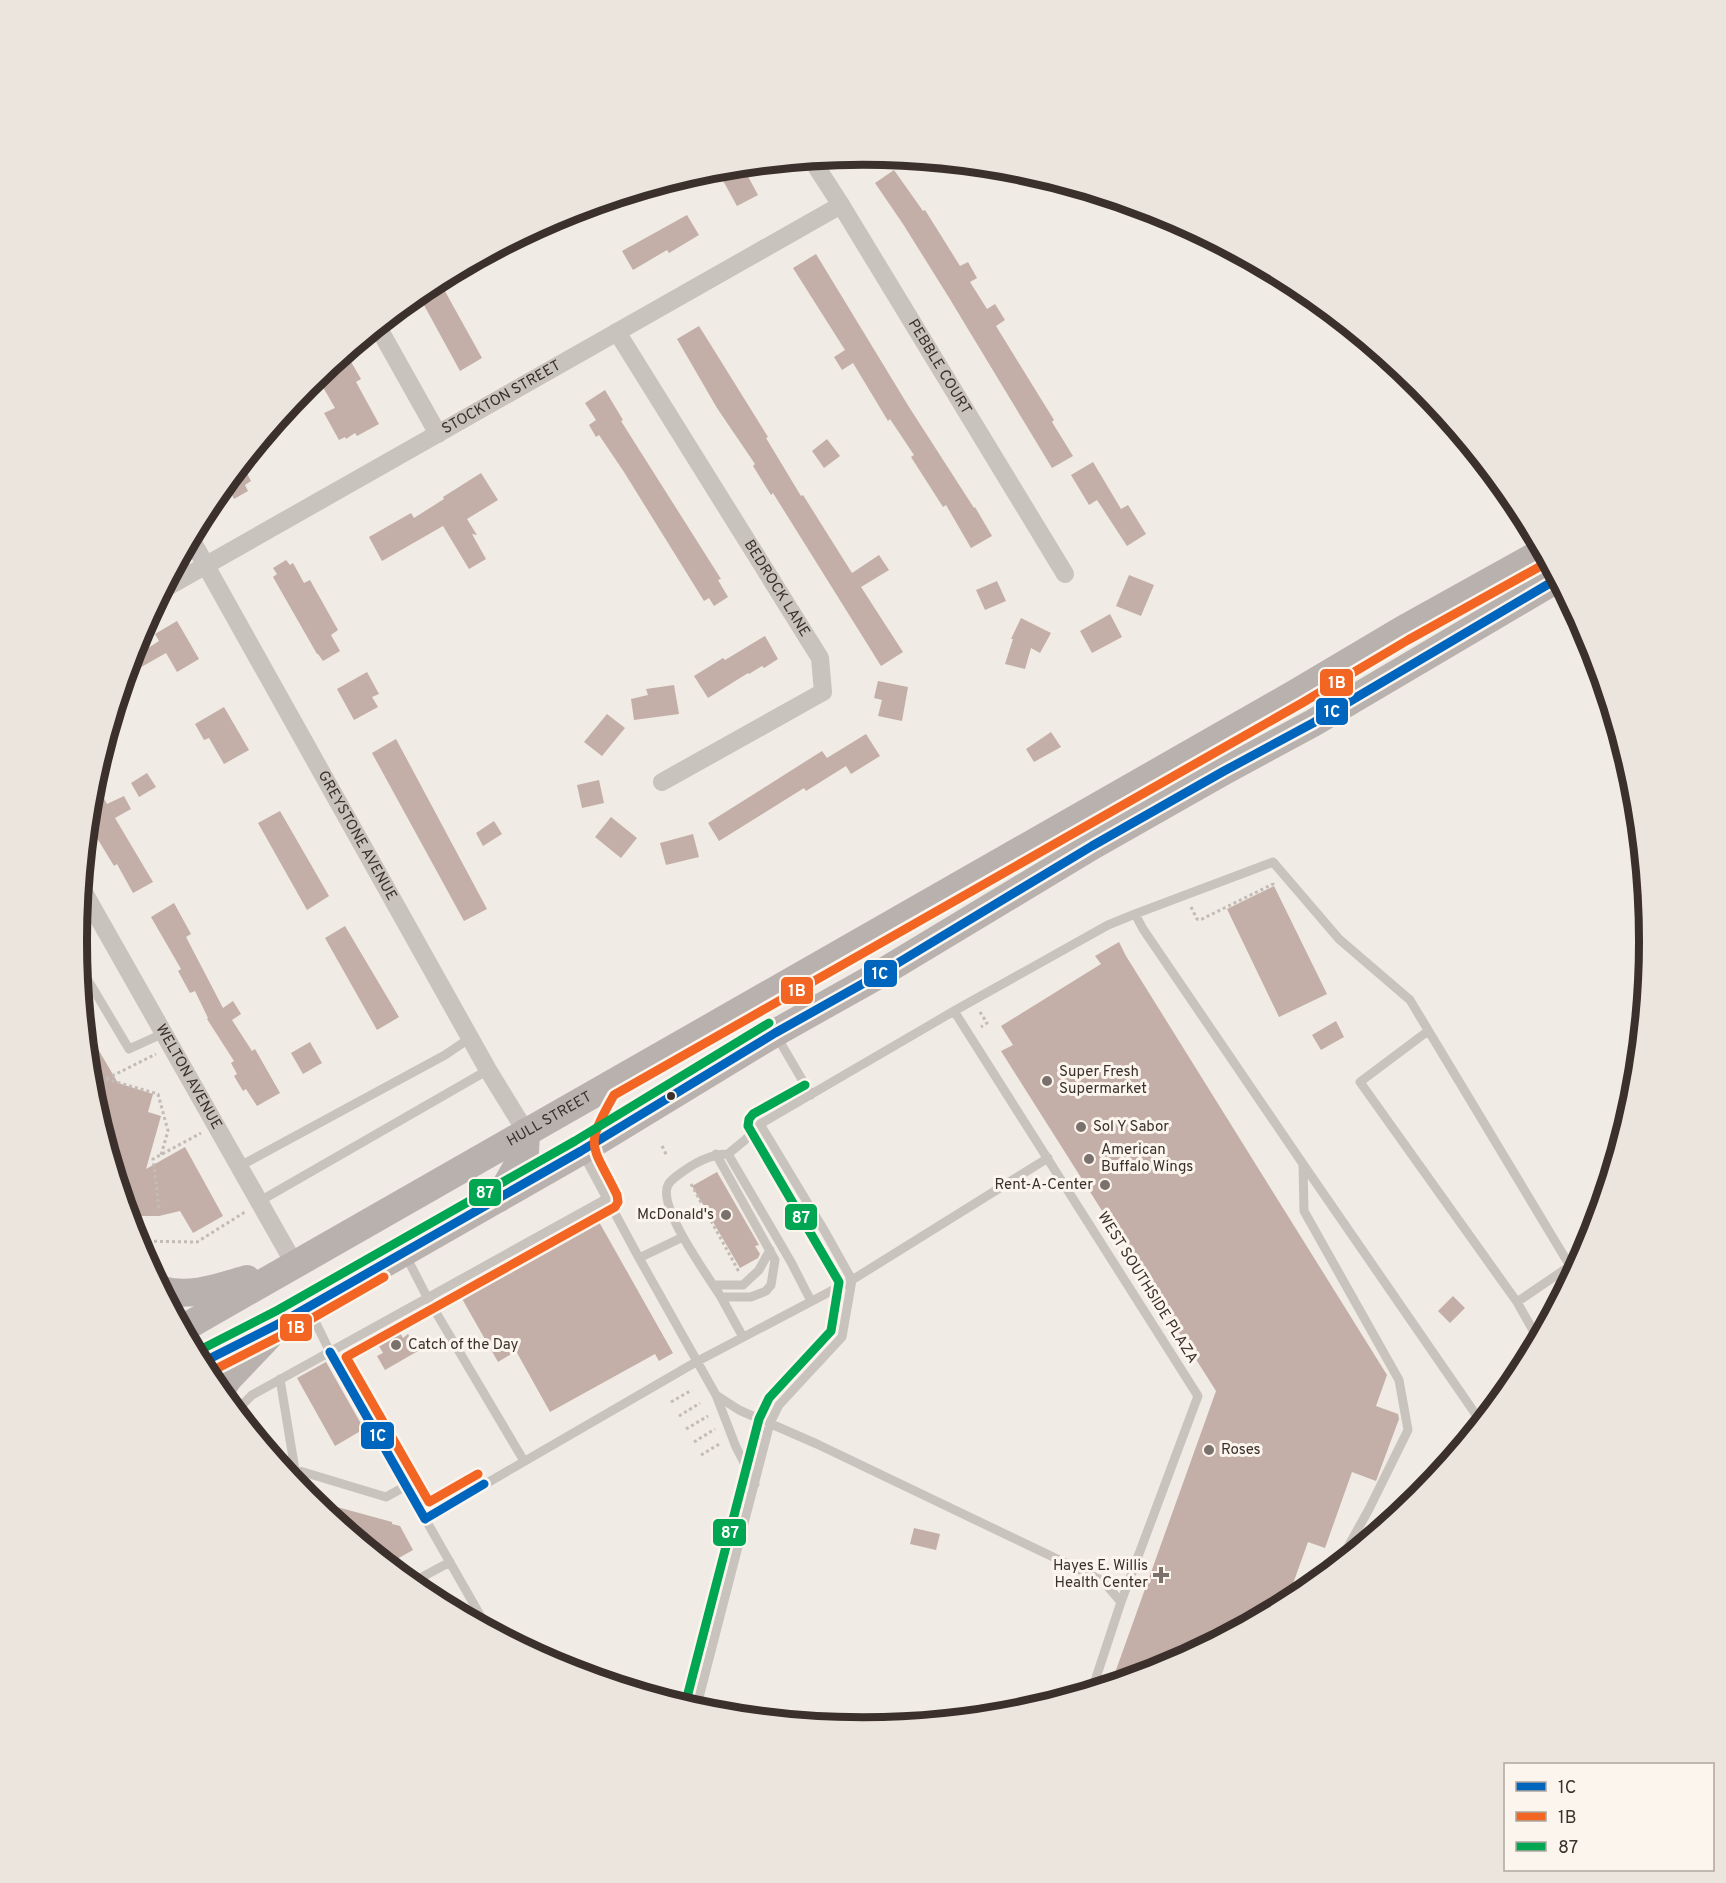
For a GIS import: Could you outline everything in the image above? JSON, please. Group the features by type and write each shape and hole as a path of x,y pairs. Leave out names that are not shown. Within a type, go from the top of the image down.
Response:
{"main road":[{"name":"HULL STREET","path":"189,1325 1536,555"},
{"path":"209,1359 284,1321 581,1151 775,1033 873,978 1092,846 1313,723 1551,583"},
{"path":"581,1151 581,1137 588,1117 605,1086"},
{"path":"499,1198 525,1152 526,1132"},
{"path":"171,1293 213,1290 295,1265"},
{"path":"225,1383 284,1321"}],"street":[{"name":"PEBBLE COURT","path":"816,167 1065,574"},
{"name":"STOCKTON STREET","path":"175,583 841,205"},
{"name":"BEDROCK LANE","path":"617,332 820,658 823,692 662,782"},
{"path":"382,333 438,434"},
{"name":"GREYSTONE AVENUE","path":"195,546 488,1070 526,1132"},
{"name":"WELTON AVENUE","path":"89,901 240,1166 253,1206 295,1265"}],"lane":[{"path":"743,1337 683,1237 669,1208 666,1193 668,1183 687,1168 716,1154 728,1154 760,1124 1108,925 1273,862 1339,939 1410,1000 1569,1264"},
{"path":"1135,914 1303,1164 1477,1416"},
{"path":"89,981 129,1049 164,1033"},
{"name":"WEST SOUTHSIDE PLAZA","path":"954,1011 1198,1396 1121,1602"},
{"path":"1428,1031 1360,1082 1517,1302 1534,1332"},
{"path":"775,1033 811,1095"},
{"path":"240,1166 424,1066 470,1038"},
{"path":"253,1206 488,1070"},
{"path":"698,1700 770,1423 778,1405 842,1337 852,1280 825,1230 760,1124"},
{"path":"581,1151 716,1395 736,1447 754,1484"},
{"path":"716,1154 775,1260 771,1285 766,1291 751,1297 720,1297"},
{"path":"728,1154 791,1262 811,1302"},
{"path":"425,1519 696,1362 852,1280 1048,1158"},
{"path":"1303,1164 1304,1211 1399,1380 1408,1430 1348,1546"},
{"path":"241,1406 252,1395 280,1379 606,1199"},
{"path":"639,1258 683,1237"},
{"path":"713,1285 743,1285 759,1270 770,1250"},
{"path":"404,1252 428,1299 524,1461"},
{"path":"1517,1302 1566,1268"},
{"path":"308,1307 330,1352 481,1617"},
{"path":"280,1379 295,1469"},
{"path":"716,1395 739,1410 1102,1581 1121,1602 1095,1681"},
{"path":"296,1470 386,1497 406,1486"},
{"path":"420,1578 450,1562"}],"path":[{"path":"1192,909 1197,919 1200,920 1273,884"},
{"path":"100,1082 158,1053"},
{"path":"106,1079 158,1094 168,1131 161,1155"},
{"path":"159,1208 153,1159 202,1132"},
{"path":"662,1146 668,1156"},
{"path":"696,1181 690,1184 739,1271 732,1275"},
{"path":"147,1241 197,1242 253,1206"},
{"path":"671,1402 692,1390"},
{"path":"679,1416 700,1403"},
{"path":"686,1429 708,1416"},
{"path":"694,1442 715,1429"},
{"path":"701,1455 723,1443"}],"building":[{"path":"894,170 923,211 925,210 960,266 968,262 977,278 970,282 987,309 995,304 1005,320 996,326 1054,420 1052,422 1073,456 1052,468 948,296 875,183"},
{"path":"747,174 758,195 737,206 722,178"},
{"path":"687,215 699,235 669,253 667,250 633,270 622,251"},
{"path":"816,254 909,407 992,536 971,548 946,505 943,507 911,457 914,455 890,419 888,421 853,363 842,370 834,357 845,350 793,268"},
{"path":"444,289 482,358 460,371 423,303"},
{"path":"699,326 768,437 766,438 801,496 803,495 852,573 879,555 889,570 861,587 903,652 881,666 773,493 771,495 753,466 755,464 717,408 677,339"},
{"path":"350,359 361,379 356,382 379,424 357,436 355,433 346,439 345,437 339,440 324,413 335,408 322,385"},
{"path":"605,390 623,420 621,421 721,579 718,580 728,597 714,606 709,598 704,601 624,472 599,435 596,437 589,425 596,420 585,403"},
{"path":"827,439 840,456 824,468 812,451"},
{"path":"1093,462 1121,509 1128,505 1146,534 1127,546 1097,500 1089,505 1071,475"},
{"path":"246,471 251,481 245,485 248,491 234,499 231,493 229,494"},
{"path":"481,473 498,500 467,519 477,535 472,534 486,559 469,569 443,526 382,561 369,537 411,513 414,518"},
{"path":"286,560 290,565 293,563 304,583 310,580 338,630 331,635 340,651 323,661 273,577 277,574 273,568"},
{"path":"1129,575 1154,585 1141,616 1116,606"},
{"path":"997,581 1006,601 985,610 976,590"},
{"path":"1110,614 1122,637 1092,653 1080,631"},
{"path":"1021,618 1051,633 1040,653 1031,648 1025,669 1005,664 1013,639 1011,639"},
{"path":"177,621 199,659 177,672 166,653 137,670 144,651 159,641 155,634"},
{"path":"765,636 778,659 764,668 762,666 748,673 708,698 694,676"},
{"path":"367,672 379,694 372,697 378,707 354,720 337,689"},
{"path":"878,681 908,687 902,721 878,716 882,700 874,698"},
{"path":"674,685 679,714 634,720 631,699 648,695 646,689"},
{"path":"224,707 249,750 224,764 209,738 204,740 195,724"},
{"path":"607,714 625,728 602,756 584,742"},
{"path":"1051,732 1061,747 1034,762 1026,749"},
{"path":"866,734 880,756 851,774 846,766 806,791 804,788 719,841 708,823 822,751 827,758"},
{"path":"396,739 487,909 464,921 372,753"},
{"path":"147,773 156,787 139,797 131,783"},
{"path":"599,780 604,803 582,808 577,785"},
{"path":"101,794 107,804 124,796 131,809 115,818 153,882 133,893 117,864 114,866 95,834 98,831 96,827"},
{"path":"280,811 329,896 307,910 258,823"},
{"path":"611,817 637,838 621,858 595,837"},
{"path":"494,821 502,834 483,846 476,833"},
{"path":"693,834 699,857 666,865 660,843"},
{"path":"1274,886 1327,994 1279,1017 1227,909"},
{"path":"174,903 191,934 186,937 223,1008 233,1001 241,1014 232,1020 252,1051 255,1049 280,1093 257,1106 246,1089 243,1091 234,1076 237,1074 231,1063 234,1061 207,1019 195,991 190,993 178,971 181,969 151,917"},
{"path":"345,926 399,1017 377,1030 325,938"},
{"path":"1119,942 1387,1375 1376,1406 1398,1414 1399,1419 1376,1481 1352,1472 1325,1548 1308,1542 1291,1589 1251,1614 1206,1637 1114,1675 1216,1391 1001,1051 1013,1045 1001,1026 1101,964 1095,956"},
{"path":"1336,1021 1344,1037 1321,1050 1312,1035"},
{"path":"94,1042 118,1083 153,1094 148,1112 161,1116 146,1169 185,1147 223,1216 193,1233 180,1211 159,1216 138,1216 128,1191 113,1142"},
{"path":"310,1042 322,1063 303,1074 291,1053"},
{"name":"McDonald's","path":"717,1172 759,1245 755,1246 760,1254 758,1258 740,1268 692,1186"},
{"path":"594,1213 673,1353 659,1361 655,1354 550,1412 516,1351 498,1362 457,1290"},
{"path":"1453,1296 1465,1308 1450,1323 1438,1311"},
{"name":"Catch of the Day","path":"396,1326 403,1338 408,1334 418,1351 385,1370 377,1356 383,1353 374,1338"},
{"path":"326,1362 364,1429 335,1446 297,1378"},
{"path":"330,1505 400,1526 413,1550 395,1560"},
{"path":"914,1528 940,1534 936,1550 910,1544"}],"transit line":[{"name":"1B","path":"478,1474 429,1502 346,1357 615,1207 618,1202 617,1195 594,1146 598,1127 614,1095 1541,566"},
{"name":"1C","path":"209,1359 284,1321 581,1151 775,1033 873,978 1092,846 1313,723 1551,583"},
{"name":"87","path":"203,1348 278,1310 575,1141 769,1023"},
{"name":"87","path":"687,1697 759,1419 769,1398 831,1331 839,1282 748,1126 753,1114 805,1085"},
{"name":"1B","path":"216,1369 290,1331 384,1277"},
{"name":"1C","path":"330,1352 425,1519"},
{"name":"1C","path":"425,1519 484,1484"}],"place":[{"name":"Super Fresh Supermarket","path":"1047,1081"},
{"name":"Sol Y Sabor","path":"1081,1127"},
{"name":"American Buffalo Wings","path":"1089,1159"},
{"name":"Rent-A-Center","path":"1105,1185"},
{"name":"McDonald's","path":"726,1215"},
{"name":"Catch of the Day","path":"396,1345"},
{"name":"Roses","path":"1209,1450"},
{"name":"Hayes E. Willis Health Center","path":"1161,1575"}]}
